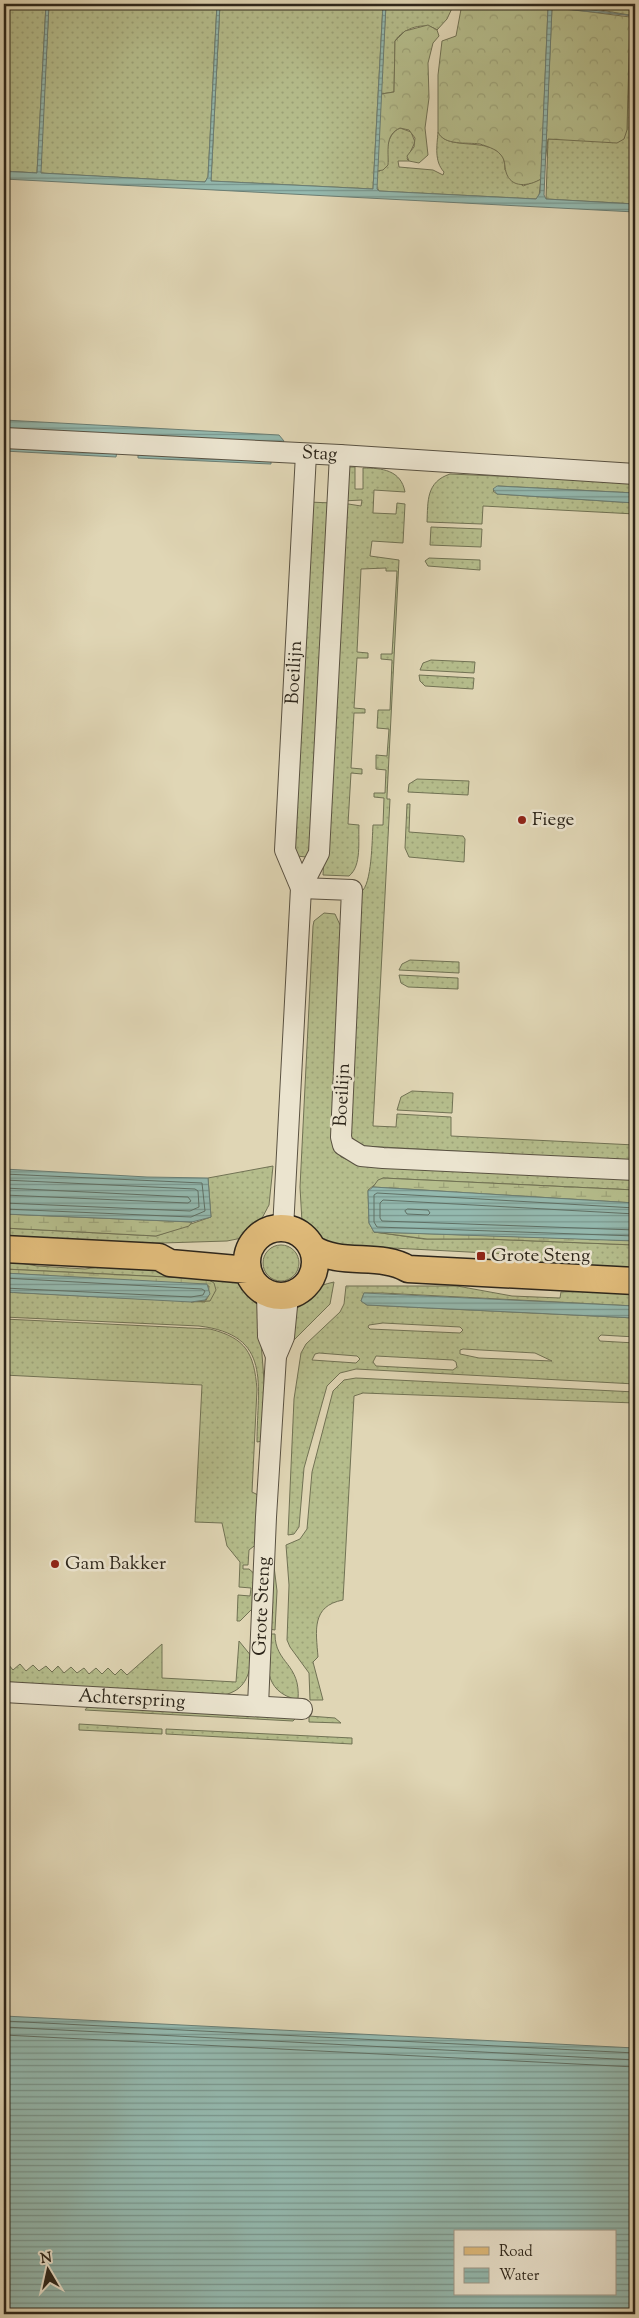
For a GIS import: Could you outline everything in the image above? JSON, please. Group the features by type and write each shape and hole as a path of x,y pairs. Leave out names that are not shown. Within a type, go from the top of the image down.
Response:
{"main road":[{"path":"408,1270 397,1263 326,1256 312,1248 300,1234 283,1228 266,1232 258,1237 248,1261 254,1284 288,1291 332,1275 396,1276 408,1270 635,1281"},
{"path":"288,1291 315,1263 312,1248"},
{"path":"4,1249 158,1257 173,1251 248,1261"}],"street":[{"name":"Stag","path":"4,438 340,455 635,474"},
{"name":"Boeilijn","path":"301,888 285,850 306,454"},
{"name":"Boeilijn","path":"283,1228 301,888 319,853 340,455"},
{"name":"Boeilijn","path":"301,888 352,890 341,1137 343,1145 361,1156 383,1158 635,1170"},
{"name":"Grote Steng","path":"258,1706 266,1517 276,1356 268,1336 288,1291"},
{"name":"Achterspring","path":"4,1692 302,1709"}],"green space":[{"path":"4,4 46,4 37,173 4,171"},
{"path":"49,4 217,4 208,177 205,182 40,173"},
{"path":"220,4 383,4 373,189 211,181"},
{"path":"386,4 454,4 447,19 437,30 426,26 414,27 399,36 395,41 394,92 381,94"},
{"path":"462,4 528,4 548,8 541,179 526,184 516,184 508,177 503,158 496,151 480,144 445,140 438,132 438,75 442,41 456,36"},
{"path":"566,4 605,4 635,8 635,16"},
{"path":"552,7 630,17 627,130 624,139 617,143 548,139 545,162"},
{"path":"630,17 635,18 635,204 546,199 548,139 576,139 627,130"},
{"path":"428,25 437,30 439,36 433,43 428,63 429,98 425,128 428,155 419,163 409,161 407,156 414,147 415,138 409,130 400,128 389,139 388,165 383,170 377,171 381,94 394,92 395,41 405,31"},
{"path":"400,128 411,132 415,142 407,159 409,161 398,161 399,167 433,170 443,175 444,172 437,158 438,132 444,139 453,142 487,146 497,150 503,158 505,170 523,186 541,179 539,196 536,199 379,191 376,185 377,171 380,171 388,162 388,143 392,134"},
{"path":"344,467 355,467 355,489 363,489 363,468 370,468 384,470 395,475 403,485 405,492 374,490 373,513 396,514 397,503 405,504 403,543 372,541 370,556 399,560 387,796 387,799 390,799 373,1126 396,1127 397,1114 451,1117 451,1136 635,1145 635,1161 364,1146 360,1145 350,1136 361,892 365,888 369,871 373,825 383,825 384,798 374,797 374,793 385,793 386,770 376,769 376,755 387,756 389,729 377,728 378,710 390,710 392,660 381,659 381,654 392,654 397,571 386,571 386,568 361,569 357,652 368,653 368,658 357,658 354,708 365,709 365,713 354,713 351,768 362,769 362,774 351,773 348,824 359,825 358,859 353,872 349,876 323,875 342,503 361,506 362,500 342,501"},
{"path":"450,474 635,482 635,493 498,486 493,491 497,494 635,503 635,514 483,506 482,524 427,522 428,500 432,487 442,477"},
{"path":"308,502 333,503 315,850 306,857 297,856 290,847"},
{"path":"431,527 482,529 481,547 430,545"},
{"path":"429,558 480,560 480,570 428,566 425,561"},
{"path":"431,660 475,662 474,673 420,670 423,663"},
{"path":"419,675 474,678 473,689 425,686 420,681"},
{"path":"417,779 469,781 468,795 408,792 409,784"},
{"path":"407,804 410,804 409,832 463,836 465,839 464,862 409,857 405,848"},
{"path":"324,913 335,914 341,927 333,1146 341,1157 356,1163 635,1177 635,1190 383,1178 368,1190 369,1223 374,1232 424,1239 486,1239 635,1245 635,1273 575,1270 525,1260 525,1255 336,1245 316,1242 302,1222 300,1187 313,926 314,921"},
{"path":"410,960 459,962 459,973 399,970 402,964"},
{"path":"399,975 458,978 458,989 408,987 401,983"},
{"path":"412,1091 453,1093 452,1113 397,1110 401,1097"},
{"path":"273,1166 269,1205 261,1220 247,1237 227,1241 98,1245 4,1240 4,1228 156,1236 211,1217 208,1178"},
{"path":"383,1178 635,1190 635,1203 373,1187 378,1180"},
{"path":"4,1214 192,1222 189,1226 156,1236 4,1228"},
{"path":"374,1232 622,1240 635,1241 635,1245 486,1239 427,1239"},
{"path":"281,1245 288,1246 294,1250 298,1256 298,1270 294,1276 288,1280 281,1281 274,1280 268,1276 264,1270 263,1263 264,1256 268,1250 274,1246"},
{"path":"4,1260 37,1266 85,1269 120,1264 237,1279 248,1288 258,1303 265,1393 263,1441 257,1442 258,1382 256,1366 250,1351 239,1340 223,1331 199,1326 4,1317 4,1292 205,1302 207,1279 4,1269"},
{"path":"4,1269 207,1279 214,1283 216,1290 210,1301 191,1302 206,1300 209,1286 4,1273"},
{"path":"334,1282 330,1304 291,1343 296,1311 300,1303 312,1290"},
{"path":"346,1286 457,1286 512,1296 560,1298 561,1292 635,1290 635,1306 382,1293 364,1293 361,1301 367,1305 635,1318 635,1337 601,1335 598,1338 600,1341 635,1343 635,1384 356,1369 340,1373 327,1386 304,1468 299,1527 294,1534 288,1535 294,1399 301,1353 306,1344 340,1312 344,1304","holes":["383,1323 460,1327 463,1330 460,1333 370,1329 369,1325","460,1350 535,1353 552,1361 479,1358 460,1354","315,1354 357,1356 360,1359 356,1363 312,1360","376,1356 453,1360 456,1362 457,1367 453,1370 376,1366 373,1362"]},
{"path":"4,1319 210,1329 232,1337 246,1349 256,1376 257,1389 252,1492 260,1496 258,1543 249,1550 248,1565 243,1565 243,1569 249,1569 256,1575 254,1607 240,1621 237,1621 238,1595 250,1596 251,1588 239,1587 240,1562 227,1546 222,1523 195,1522 202,1385 4,1375"},
{"path":"356,1378 635,1392 635,1403 363,1393 354,1396 343,1600 333,1603 320,1614 317,1629 318,1657 313,1662 323,1700 310,1700 309,1673 287,1640 289,1585 286,1545 300,1539 307,1529 312,1472 333,1391 344,1380"},
{"path":"273,1558 277,1591 275,1630 269,1629"},
{"path":"269,1634 275,1634 279,1652 296,1678 298,1700 286,1696 272,1683 268,1665"},
{"path":"239,1641 252,1657 249,1670 245,1681 237,1690 224,1695 4,1684 4,1667 8,1664 13,1670 20,1664 26,1671 33,1665 39,1671 46,1666 52,1672 58,1666 64,1673 71,1667 77,1673 84,1668 89,1674 96,1668 102,1674 108,1668 115,1675 121,1669 127,1675 162,1644 162,1678 236,1682"},
{"path":"89,1705 297,1717 293,1721 85,1710"},
{"path":"309,1716 335,1718 341,1723 309,1722"},
{"path":"79,1724 162,1729 162,1734 79,1730"},
{"path":"166,1729 352,1738 352,1744 166,1734"}],"water":[{"path":"46,4 49,4 41,173 205,182 208,177 217,4 220,4 211,181 373,189 383,4 386,4 377,189 379,191 536,199 540,193 548,8 528,4 550,4 635,16 552,8 544,195 546,199 635,204 635,212 4,179 4,171 37,173"},
{"path":"4,420 279,435 284,441 282,444 4,433"},
{"path":"4,445 117,451 116,457 4,451"},
{"path":"138,453 271,461 271,464 138,458"},
{"path":"497,486 635,493 635,503 497,494 493,489"},
{"path":"4,1169 147,1177 208,1178 211,1217 192,1222 4,1214"},
{"path":"373,1187 635,1203 635,1241 374,1232 369,1223 368,1191"},
{"path":"4,1273 207,1284 210,1294 205,1300 191,1302 4,1292"},
{"path":"364,1293 635,1306 635,1318 367,1305 361,1301"},
{"path":"4,2016 635,2048 635,2314 4,2314"}],"place":[{"name":"Fiege","path":"522,820"},
{"name":"Grote Steng","path":"481,1256"},
{"name":"Gam Bakker","path":"55,1564"}]}
